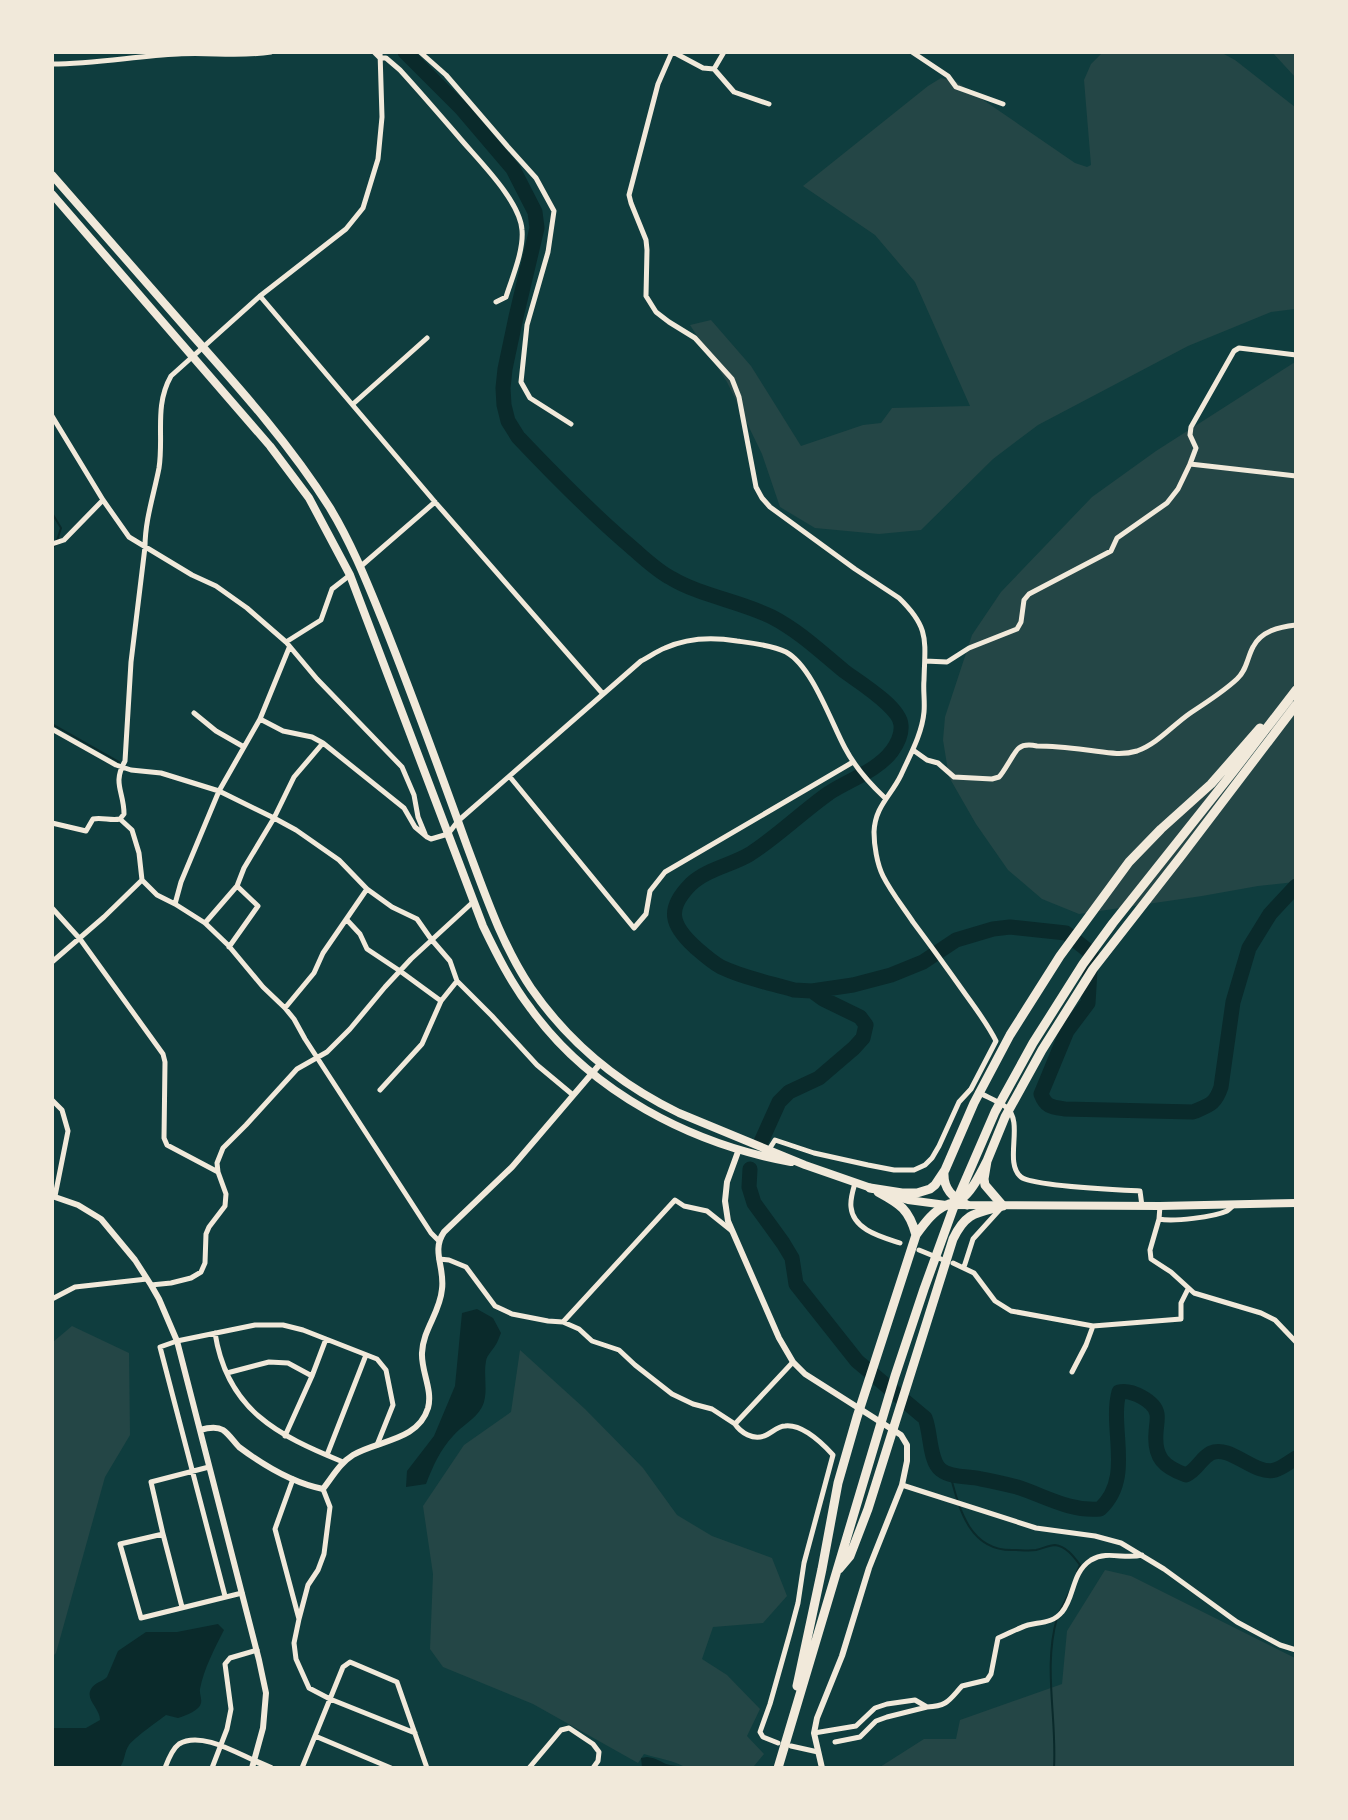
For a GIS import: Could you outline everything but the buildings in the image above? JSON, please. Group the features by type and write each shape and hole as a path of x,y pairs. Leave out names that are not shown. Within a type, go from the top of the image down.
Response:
{"highway":[{"path":"52,175 258,410 297,459 331,510 360,567 403,670 486,897 518,967 541,1002 561,1026 600,1064 637,1090 679,1113 805,1165 908,1200 946,1205 963,1203 1003,1206 1296,1203"},
{"path":"52,194 270,446 295,478 322,520 350,575 473,902 503,967 526,1003 561,1045 592,1074 661,1118 739,1149 764,1157 805,1165"},
{"path":"778,1767 895,1376 944,1231 995,1112 1033,1043 1100,939 1296,689"},
{"path":"870,1188 917,1193 933,1187 945,1170 974,1103 1010,1035 1060,956 1134,857 1210,784 1296,689"},
{"path":"1233,772 1296,703"},
{"path":"963,1203 987,1161 1005,1117 1042,1050 1093,969 1296,703"},
{"path":"987,1161 985,1185 1003,1206"},
{"path":"945,1170 946,1188 963,1203"},
{"path":"870,1188 907,1211 916,1235"},
{"path":"787,1735 838,1483 857,1417 916,1235 932,1215 946,1205"},
{"path":"946,1205 954,1221 953,1239"},
{"path":"837,1572 850,1556 868,1509 953,1239 960,1224 969,1216 1003,1206"}],"street":[{"path":"52,64 175,54 240,55 271,52"},
{"path":"374,52 387,58 400,70 489,172 509,198 519,216 522,231 520,249 506,297 496,302"},
{"path":"420,52 446,75 536,178 554,211 548,252 527,325 521,382 530,398 571,424"},
{"path":"764,1157 776,1140 781,1140 814,1152 894,1170 914,1170 925,1165 939,1146 958,1102 971,1089 996,1041 990,1029 896,898 882,875 875,846 874,833 878,812 900,778 922,726 925,637 921,624 899,598 789,522 762,498 756,487 739,397 732,379 695,338 656,312 646,297 646,240 630,203 629,195 658,84 673,52 703,68 714,69 734,93 769,104"},
{"path":"714,69 724,52"},
{"path":"912,52 948,76 956,87 1003,104"},
{"path":"120,819 124,814 118,779 125,761 131,662 145,531 159,466 164,390 171,376 260,296 346,229 363,208 378,159 382,117 380,55"},
{"path":"260,296 435,502 603,694"},
{"path":"353,404 427,338"},
{"path":"925,661 946,662 969,648 1017,629 1022,622 1024,600 1029,594 1111,551 1117,538 1167,503 1178,489 1196,448 1190,435 1191,427 1234,351 1239,348 1296,355"},
{"path":"52,416 103,500 129,537 216,586 247,608 287,645 317,680 402,767 414,795 424,834"},
{"path":"1190,464 1296,476"},
{"path":"52,544 64,540 103,500"},
{"path":"360,567 435,502"},
{"path":"175,904 181,882 219,791 260,719 287,645 321,620 332,589 350,575"},
{"path":"913,750 938,763 954,777 992,779 999,777 1020,747 1027,745 1118,754 1142,749 1239,678 1247,665 1253,646 1264,634 1273,629 1296,625"},
{"path":"260,719 283,731 312,737 323,743 404,808 415,827 430,838 448,834 458,821 641,662 666,647 697,639 719,638 765,646 785,652 797,661 808,675 846,750 871,785 885,798"},
{"path":"194,713 244,747"},
{"path":"52,729 122,767 161,773 219,791 296,830 339,860 367,889 392,907 417,919 450,961 457,981 537,1065 573,1095"},
{"path":"205,923 237,886 244,868 274,818 294,777 323,743"},
{"path":"510,777 634,928 646,914 650,891 665,872 855,763"},
{"path":"52,823 86,831 93,819 120,819 132,830 139,853 142,880 157,895 205,923 229,947 262,987 285,1008 431,1233 438,1240"},
{"path":"52,962 80,939 142,880"},
{"path":"229,947 258,906 237,886"},
{"path":"285,1008 314,973 323,953 367,889"},
{"path":"52,1299 75,1287 149,1282 171,1283 191,1278 201,1272 205,1263 206,1234 225,1206 226,1194 217,1163 223,1148 297,1069 327,1052 350,1029 400,970 473,902"},
{"path":"52,908 80,939 163,1054 165,1062 164,1138 167,1145 218,1172"},
{"path":"346,920 360,934 367,949 441,1001"},
{"path":"380,1090 422,1044 441,1001 457,981"},
{"path":"324,1489 343,1462 356,1453 400,1438 423,1418 429,1397 422,1356 426,1331 436,1314 440,1301 443,1278 437,1247 438,1240 512,1167 600,1064"},
{"path":"971,1089 1007,1107 1013,1116 1014,1163 1017,1173 1023,1179 1041,1183 1140,1191 1142,1206"},
{"path":"52,1100 62,1110 68,1131 53,1196 78,1205 101,1219 135,1260 149,1282 177,1341 257,1650 266,1693 263,1728 253,1764"},
{"path":"739,1149 727,1182 725,1201 728,1221 779,1338 793,1362 805,1374 901,1435 907,1445 907,1461 902,1485 869,1568 842,1656 817,1718 814,1733 822,1767"},
{"path":"855,1183 851,1206 856,1220 866,1230 900,1243"},
{"path":"563,1322 675,1200 684,1206 707,1211 732,1231"},
{"path":"1160,1219 1167,1221 1197,1218 1227,1211 1236,1204"},
{"path":"964,1267 973,1239 1003,1206"},
{"path":"1160,1206 1160,1219 1150,1250 1151,1259 1171,1272 1194,1293 1261,1312 1275,1320 1296,1342"},
{"path":"919,1250 941,1259"},
{"path":"439,1259 449,1260 466,1267 495,1306 512,1314 563,1322 579,1329 592,1341 619,1350 672,1394 693,1404 712,1409 752,1437 763,1437 783,1425 792,1426 820,1441 832,1455 804,1563 798,1604 760,1732 763,1737 784,1745 818,1752"},
{"path":"952,1263 974,1273 995,1301 1011,1311 1093,1326 1181,1319 1181,1303 1188,1289"},
{"path":"225,1596 160,1347 177,1341 255,1324 283,1325 377,1359 386,1370 393,1405 377,1445"},
{"path":"1072,1372 1093,1326"},
{"path":"215,1333 218,1351 227,1373 238,1393 254,1412 285,1436 343,1462"},
{"path":"285,1436 326,1339"},
{"path":"327,1455 366,1355"},
{"path":"227,1373 269,1362 288,1364 312,1376"},
{"path":"735,1424 793,1362"},
{"path":"200,1430 210,1427 222,1430 261,1463 293,1479 324,1489"},
{"path":"182,1607 151,1482 210,1467"},
{"path":"293,1479 275,1529 299,1619"},
{"path":"902,1485 1036,1528 1095,1536 1121,1543 1142,1555 1237,1622 1280,1645 1296,1650"},
{"path":"324,1489 330,1507 324,1554 318,1570 308,1585 299,1619 294,1643 297,1659 309,1688 330,1699 415,1733"},
{"path":"163,1534 120,1544 141,1618 242,1593"},
{"path":"835,1742 860,1737 876,1721 887,1716 937,1707 954,1697 962,1686 987,1680 992,1674 998,1638 1029,1625 1048,1622 1060,1615 1067,1606 1071,1590 1080,1571 1091,1560 1105,1554 1135,1557 1142,1555"},
{"path":"212,1767 221,1747 231,1709 225,1664 230,1658 257,1650"},
{"path":"302,1767 343,1666 350,1662 397,1682 427,1767"},
{"path":"814,1733 856,1726 875,1708 887,1704 915,1700 927,1707"},
{"path":"529,1767 561,1730 569,1728 593,1744 598,1752 598,1761 594,1767"},
{"path":"315,1736 391,1767"},
{"path":"165,1767 178,1744 201,1739 253,1764 271,1767"}],"shaded area":[{"path":"1102,53 1222,53 1235,60 1295,107 1295,309 1271,312 1188,346 1038,425 993,459 921,530 879,534 815,528 780,507 762,454 727,382 690,325 711,320 751,366 801,446 863,425 881,423 892,408 970,406 915,282 875,235 803,186 941,78 957,82 1075,163 1087,167 1091,165 1084,80 1091,64"},
{"path":"1273,53 1295,53 1295,77"},
{"path":"1295,362 1295,882 1079,914 1042,899 1008,870 976,824 949,777 943,740 945,717 972,635 1001,592 1092,497 1156,451"},
{"path":"477,1309 493,1318 501,1333 488,1355 485,1367 484,1402 476,1415 444,1447 426,1484 406,1487 407,1471 434,1436 455,1386 462,1313"},
{"path":"72,1326 129,1353 130,1435 105,1477 56,1653 53,1656 53,1342"},
{"path":"520,1350 585,1409 643,1468 677,1515 712,1536 772,1558 787,1596 763,1623 713,1627 702,1659 727,1675 760,1709 747,1736 764,1754 754,1766 685,1767 644,1754 638,1763 533,1704 443,1667 430,1649 433,1574 423,1506 464,1445 511,1412"},
{"path":"1105,1570 1131,1576 1295,1658 1295,1767 880,1767 924,1739 956,1739 960,1720 1062,1684 1067,1631"},
{"path":"218,1624 224,1630 204,1673 200,1689 201,1702 197,1709 178,1718 166,1715 152,1725 129,1745 120,1767 53,1767 53,1728 86,1728 100,1720 90,1697 91,1689 107,1677 118,1651 146,1632 177,1632"},
{"path":"647,1757 680,1767 642,1767 641,1758"}],"waterway":[{"path":"405,52 461,108 513,169 535,212 537,228 516,317 503,388 508,421 518,437 586,507 660,571 683,584 760,611 782,623 878,695 899,718 901,728 897,742 892,751 879,764 829,793 750,854 704,875 691,884 678,901 675,917 681,931 695,947 718,965 730,971 794,990 812,991 853,985 891,975 923,962 956,940 993,929 1010,927 1066,933 1091,953 1088,1003 1067,1031 1041,1094 1045,1102 1053,1107 1065,1109 1193,1112 1214,1101 1219,1093 1233,1002 1249,948 1270,914 1296,886"},
{"path":"52,513 61,528 52,549"},
{"path":"52,724 119,762"},
{"path":"761,1142 779,1102 789,1092 819,1078 863,1038 866,1025 860,1017 812,991"},
{"path":"750,1169 749,1187 754,1203 792,1258 796,1284 857,1361 925,1418 934,1460 945,1473 1017,1487 1068,1506 1100,1509 1110,1497 1116,1483 1119,1392 1130,1392 1142,1397 1152,1405 1157,1416 1156,1442 1159,1455 1166,1465 1186,1475 1208,1455 1218,1451 1267,1471 1278,1469 1296,1458"},
{"path":"950,1474 957,1500 968,1525 986,1543 998,1548 1013,1550 1033,1550 1053,1545 1063,1547 1080,1565 1077,1572"},
{"path":"1059,1613 1070,1591"},
{"path":"1054,1768 1051,1655 1057,1618"}]}
